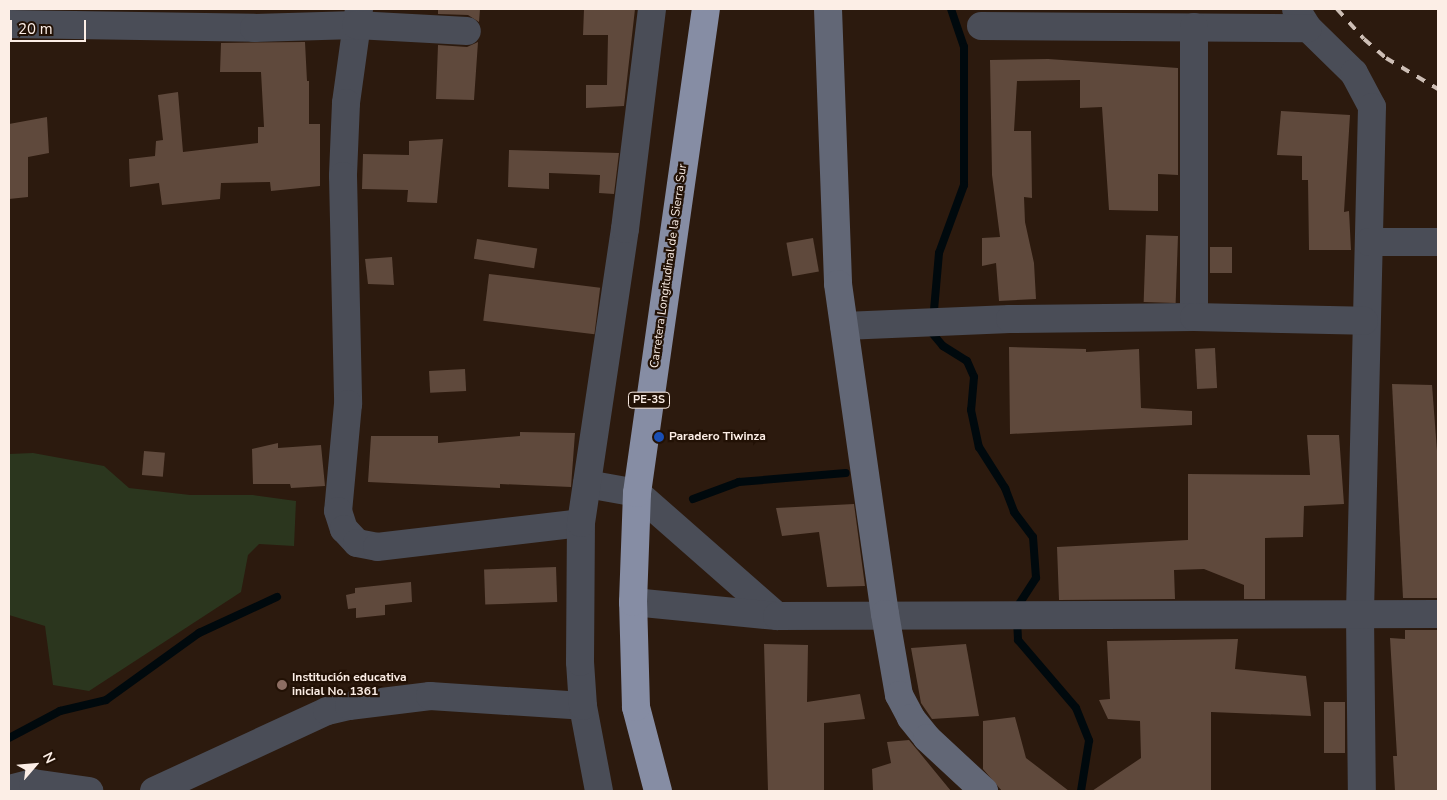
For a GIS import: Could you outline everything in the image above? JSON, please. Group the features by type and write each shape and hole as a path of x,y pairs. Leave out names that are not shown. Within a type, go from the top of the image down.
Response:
{"highway":[{"name":"Carretera Longitudinal de la Sierra Sur","path":"658,791 636,707 633,602 637,493 706,9"}],"street":[{"path":"600,791 583,706 580,662 581,523 625,229 652,9"},
{"path":"828,9 838,284 884,614 899,695 911,718 927,738 984,791"},
{"path":"357,17 346,103 343,176 348,404 338,511 344,529 357,543 377,547 581,523"},
{"path":"9,24 254,28 357,17 467,30"},
{"path":"981,26 1194,27 1302,18 1354,73 1372,107 1369,242 1364,322 1364,487 1360,614 1362,791"},
{"path":"1194,27 1194,317"},
{"path":"1369,242 1438,242"},
{"path":"844,326 939,322 1194,317 1364,322"},
{"path":"587,484 637,493 777,616"},
{"path":"633,602 777,616 884,614 1438,614"},
{"path":"154,791 327,711 349,706 430,696 583,706"},
{"path":"9,789 32,782 89,791"}],"green space":[{"path":"33,453 104,466 129,488 190,495 253,495 296,501 294,546 259,544 248,555 241,592 89,691 53,685 45,626 9,615 9,454"}],"building":[{"path":"438,9 480,9 479,22 468,15 438,14"},
{"path":"584,9 635,9 624,106 586,108 586,85 607,85 608,35 583,35"},
{"path":"305,42 307,81 309,81 309,124 320,124 320,186 271,191 270,182 221,183 220,199 162,205 159,183 130,187 129,159 155,156 156,141 163,140 158,95 178,92 183,152 258,143 258,127 264,127 261,72 220,72 221,43"},
{"path":"478,42 474,100 436,99 438,45 467,47"},
{"path":"1048,59 1178,68 1178,175 1158,174 1158,211 1109,210 1102,107 1080,108 1080,80 1017,81 1014,131 1031,131 1032,198 1024,197 1025,222 1034,263 1036,299 999,301 996,263 982,266 982,238 1000,237 992,175 990,60"},
{"path":"1281,111 1350,115 1344,212 1349,211 1351,250 1309,250 1308,180 1302,180 1302,156 1277,155"},
{"path":"47,117 49,153 28,157 28,197 9,199 9,124"},
{"path":"443,139 437,203 407,202 408,190 362,189 363,154 409,155 409,141"},
{"path":"509,150 619,153 614,194 599,193 600,175 549,173 549,189 508,187"},
{"path":"1146,235 1178,236 1176,303 1144,302"},
{"path":"813,238 819,271 792,276 786,243"},
{"path":"477,239 537,249 534,268 474,259"},
{"path":"1210,247 1232,247 1232,273 1210,273"},
{"path":"392,257 394,285 368,284 365,259"},
{"path":"489,274 600,288 594,334 483,321"},
{"path":"1009,347 1086,349 1086,352 1139,349 1141,408 1192,411 1192,425 1010,434"},
{"path":"1215,348 1217,388 1197,389 1195,349"},
{"path":"465,369 466,391 430,393 429,371"},
{"path":"1392,384 1432,385 1438,464 1438,598 1403,598"},
{"path":"520,432 575,433 571,487 500,484 500,488 368,482 371,436 438,436 438,443 520,436"},
{"path":"1307,435 1339,435 1344,504 1304,506 1303,537 1265,538 1265,599 1244,599 1244,585 1204,569 1174,570 1175,599 1059,600 1057,547 1188,540 1188,474 1310,475"},
{"path":"278,443 278,448 321,445 325,486 291,488 290,484 253,484 252,449"},
{"path":"144,451 165,453 163,477 142,475"},
{"path":"854,504 865,586 827,587 819,532 782,536 776,508"},
{"path":"556,567 557,602 485,604 484,570"},
{"path":"411,582 412,602 385,605 385,615 356,618 356,608 348,609 346,595 355,593 355,588"},
{"path":"1405,630 1438,630 1438,791 1395,791 1393,756 1397,756 1390,638 1405,639"},
{"path":"1238,639 1235,669 1306,676 1311,716 1211,712 1211,791 1092,791 1141,758 1140,721 1108,719 1099,700 1110,699 1107,641"},
{"path":"764,644 808,645 807,702 860,694 865,719 824,723 824,791 768,791"},
{"path":"966,644 979,716 932,719 921,703 911,648"},
{"path":"1324,702 1345,702 1345,753 1324,753"},
{"path":"1015,717 1026,758 1069,791 1002,791 983,769 983,721"},
{"path":"909,740 951,791 873,791 872,769 891,763 887,742"}],"waterway":[{"path":"951,9 964,47 964,185 939,253 932,333 943,346 967,361 974,377 971,410 979,447 1005,488 1014,512 1033,537 1036,578 1016,609"},
{"path":"693,499 739,482 846,473"},
{"path":"9,738 60,711 106,700 199,633 277,597"},
{"path":"1017,620 1018,640 1076,708 1089,741 1081,791"}],"railway":[{"path":"1337,9 1364,39 1386,58 1438,89"}],"place":[{"name":"Paradero Tiwinza","path":"659,437"},
{"name":"Institución educativa inicial No. 1361","path":"282,685"}]}
